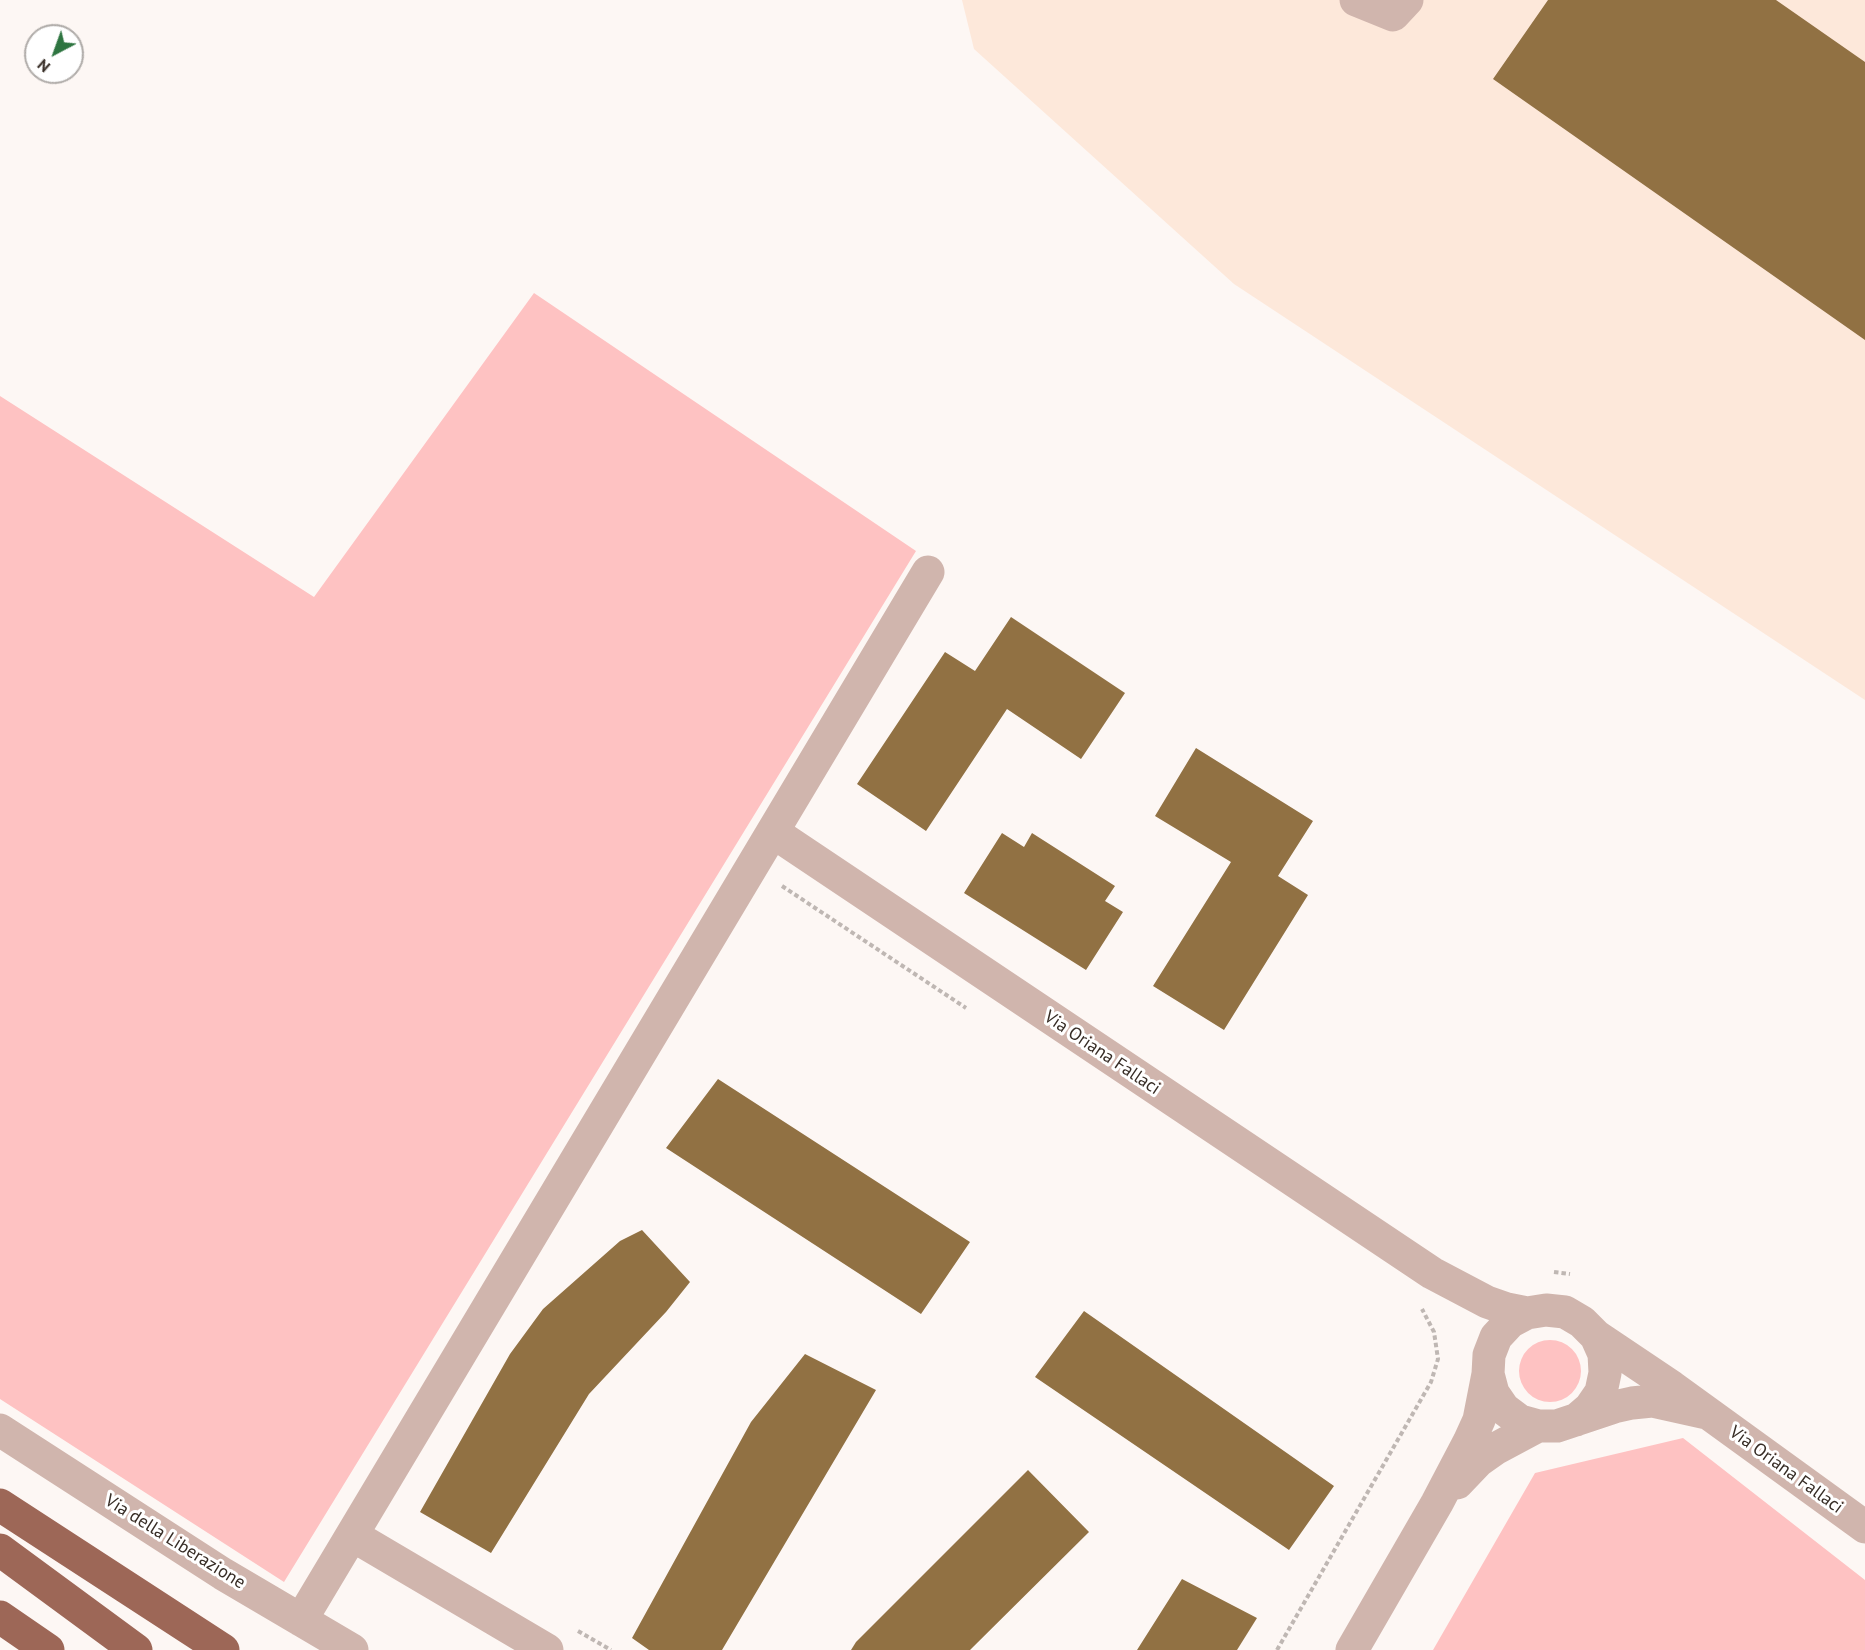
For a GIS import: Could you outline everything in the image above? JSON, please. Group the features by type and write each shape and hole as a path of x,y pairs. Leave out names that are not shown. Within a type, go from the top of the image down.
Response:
{"highway":[{"path":"0,1505 223,1650"},
{"path":"0,1550 136,1650"},
{"path":"0,1617 48,1650"}],"street":[{"path":"1356,0 1393,15 1407,0"},
{"path":"301,1620 928,572"},
{"name":"Via Oriana Fallaci","path":"772,832 1432,1273"},
{"path":"1432,1273 1487,1302 1527,1313"},
{"path":"1432,1273 1471,1314 1485,1339 1493,1393 1504,1409 1520,1421 1538,1426 1557,1426 1614,1407 1652,1401 1706,1413"},
{"path":"1352,1650 1437,1503 1469,1442 1479,1420 1488,1364 1497,1337 1510,1322 1527,1313 1546,1310 1565,1312 1582,1322 1596,1336 1604,1354 1605,1373 1601,1392 1590,1408 1576,1420"},
{"name":"Via Oriana Fallaci","path":"1596,1336 1672,1387 1865,1527"},
{"path":"1437,1503 1478,1461 1504,1443 1538,1426"},
{"name":"Via della Liberazione","path":"0,1430 223,1574 352,1650"},
{"path":"352,1535 547,1650"}],"path":[{"path":"778,884 976,1015"},
{"path":"1277,1650 1431,1382 1438,1359 1434,1332 1421,1306"}],"shaded area":[{"path":"962,0 1865,0 1865,700 1234,284 974,49"},
{"path":"534,293 916,551 284,1582 0,1399 0,396 314,597"},
{"path":"1544,1340 1556,1340 1572,1349 1579,1359 1581,1371 1579,1383 1572,1393 1556,1402 1544,1402 1533,1397 1524,1388 1519,1377 1519,1365 1524,1354 1533,1345"},
{"path":"1683,1438 1865,1580 1865,1650 1433,1650 1535,1473"}],"building":[{"path":"1548,0 1776,0 1865,62 1865,340 1493,79"},
{"path":"1011,617 1125,693 1081,759 1007,709 926,831 857,784 945,652 975,671"},
{"path":"1196,748 1313,821 1278,876 1308,895 1224,1030 1153,986 1231,862 1155,816"},
{"path":"1002,833 1024,847 1032,833 1115,886 1105,901 1123,912 1086,970 964,893"},
{"path":"718,1079 970,1242 921,1314 666,1148"},
{"path":"642,1230 690,1282 666,1312 589,1394 491,1553 420,1512 510,1354 543,1309 620,1241"},
{"path":"1084,1311 1334,1486 1289,1550 1035,1377"},
{"path":"805,1354 876,1390 722,1650 649,1650 632,1638 751,1422"},
{"path":"1028,1470 1089,1532 970,1650 851,1650 856,1642"},
{"path":"1182,1579 1257,1618 1237,1650 1137,1650"}]}
